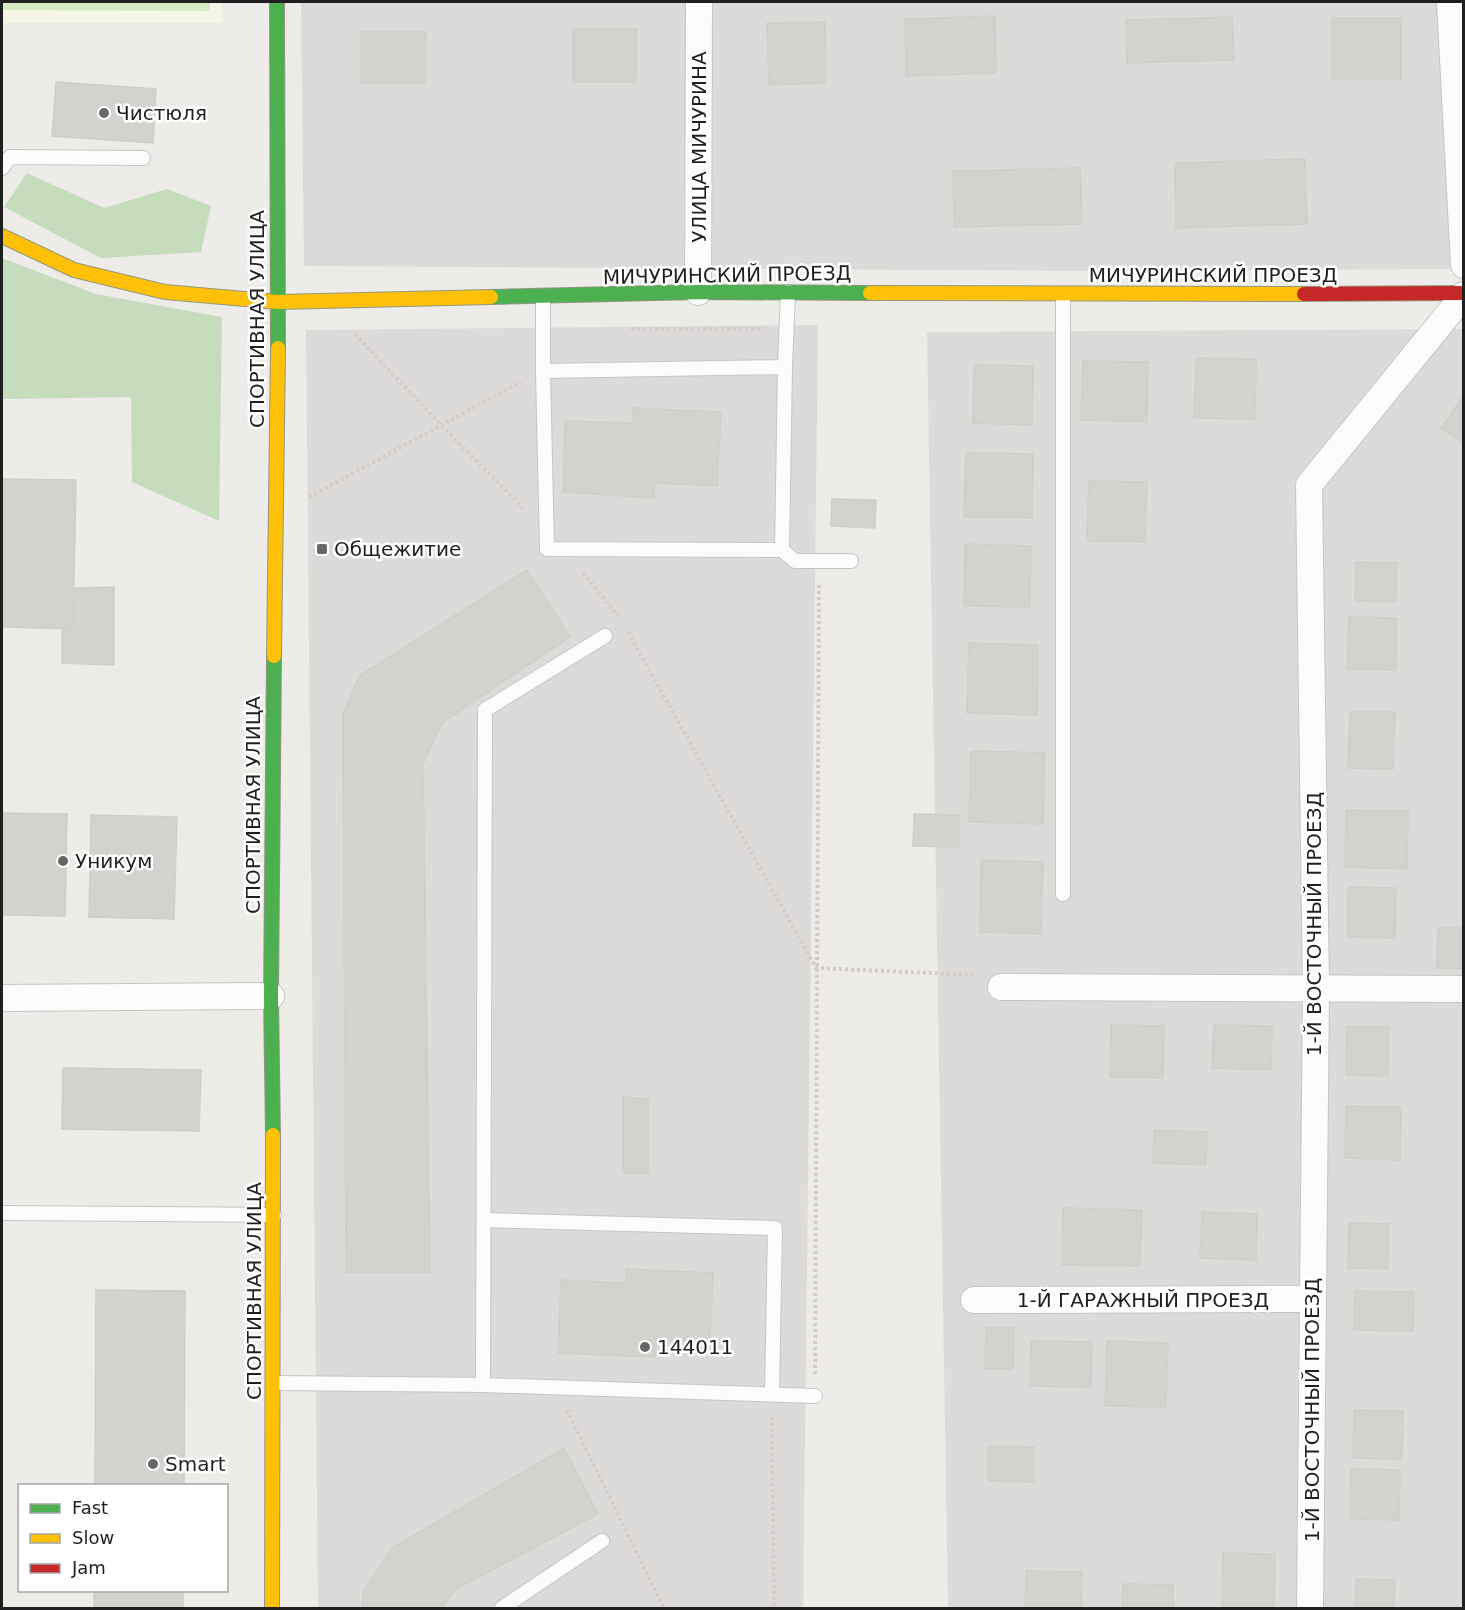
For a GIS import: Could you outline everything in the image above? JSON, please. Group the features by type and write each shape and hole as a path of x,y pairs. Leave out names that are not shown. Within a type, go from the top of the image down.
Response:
{"street":[{"name":"СПОРТИВНАЯ УЛИЦА","path":"272,1608 274,1215 272,996 278,302 277,2"},
{"name":"УЛИЦА МИЧУРИНА","path":"698,292 699,2"},
{"path":"1450,2 1464,265"},
{"name":"МИЧУРИНСКИЙ ПРОЕЗД","path":"2,236 74,270 142,287 165,292 278,302 698,292 1063,295 1464,294"},
{"name":"1-Й ВОСТОЧНЫЙ ПРОЕЗД","path":"1310,1608 1316,990 1309,485 1464,294"},
{"path":"1000,987 1464,989"},
{"path":"2,998 272,996"},
{"name":"1-Й ГАРАЖНЫЙ ПРОЕЗД","path":"974,1300 1312,1299"}],"lane":[{"path":"2,168 10,157 143,158"},
{"path":"782,550 788,292"},
{"path":"1063,295 1063,894"},
{"path":"543,297 547,549 782,550 795,561 851,561"},
{"path":"543,371 785,367"},
{"path":"483,1385 485,710 605,636"},
{"path":"2,1213 274,1215"},
{"path":"484,1220 774,1228 772,1395"},
{"path":"274,1383 483,1385 815,1396"},
{"path":"502,1608 602,1541"}],"path":[{"path":"351,329 442,426 547,532"},
{"path":"308,498 543,371"},
{"path":"563,549 624,624 816,968"},
{"path":"815,1396 819,561"},
{"path":"816,968 983,975 1000,987"},
{"path":"556,1388 664,1608"},
{"path":"772,1395 774,1608"}],"shaded area":[{"path":"2,2 222,2 223,23 2,23"},
{"path":"301,2 1463,2 1463,269 1083,271 304,266"},
{"path":"818,325 803,1608 318,1608 306,330"},
{"path":"1463,329 1463,1608 948,1608 927,332"},
{"path":"2,1237 3,1608 2,1608"}],"green space":[{"path":"2,2 210,2 210,11 2,10"},
{"path":"27,173 104,208 167,189 211,206 201,252 101,258 4,207"},
{"path":"2,258 96,294 222,317 219,521 132,482 131,397 2,399"}],"building":[{"path":"995,16 996,73 906,76 905,19"},
{"path":"1232,17 1234,60 1127,63 1126,20"},
{"path":"1332,18 1401,18 1401,79 1332,79"},
{"path":"825,22 826,83 769,85 767,23"},
{"path":"573,29 637,29 636,82 573,82"},
{"path":"361,32 426,32 426,83 361,83"},
{"name":"Чистюля","path":"56,82 156,89 153,143 52,136"},
{"path":"1305,159 1307,224 1176,228 1175,163"},
{"path":"1080,168 1082,224 954,227 953,171"},
{"path":"1196,358 1256,359 1255,419 1194,418"},
{"path":"1083,361 1148,362 1147,422 1081,420"},
{"path":"974,365 1033,366 1032,425 973,423"},
{"path":"1464,395 1464,444 1441,428"},
{"path":"633,408 721,412 717,486 655,483 654,498 563,492 565,421 633,423"},
{"path":"966,453 1033,454 1032,518 964,517"},
{"path":"2,479 76,480 73,629 2,627"},
{"path":"1089,481 1147,482 1145,542 1087,541"},
{"path":"832,499 876,500 875,528 831,526"},
{"path":"965,544 1031,546 1030,607 964,606"},
{"path":"1356,562 1397,563 1396,602 1355,601"},
{"path":"527,570 570,637 442,723 423,764 430,1272 346,1272 343,715 359,676"},
{"path":"114,587 114,665 62,663 62,628 73,629 74,588"},
{"path":"1349,617 1397,618 1396,670 1347,669"},
{"path":"969,643 1038,645 1037,715 967,713"},
{"path":"1350,712 1395,712 1393,769 1348,768"},
{"path":"971,751 1045,753 1043,824 969,822"},
{"path":"1346,810 1408,811 1407,869 1345,867"},
{"path":"2,813 67,814 65,916 2,915"},
{"path":"914,814 959,815 959,847 913,846"},
{"path":"91,815 177,817 174,919 89,917"},
{"path":"981,860 1043,862 1041,934 980,932"},
{"path":"1348,887 1396,888 1395,938 1347,937"},
{"path":"1438,928 1464,928 1464,969 1437,968"},
{"path":"1111,1025 1164,1026 1163,1078 1110,1077"},
{"path":"1214,1025 1272,1026 1271,1070 1212,1068"},
{"path":"1347,1026 1389,1027 1388,1076 1346,1075"},
{"path":"63,1068 201,1070 199,1131 62,1129"},
{"path":"623,1097 648,1099 648,1174 623,1173"},
{"path":"1346,1106 1401,1107 1400,1160 1345,1158"},
{"path":"1154,1130 1207,1132 1206,1165 1153,1163"},
{"path":"1063,1208 1142,1210 1140,1266 1062,1265"},
{"path":"1202,1212 1257,1214 1256,1260 1200,1258"},
{"path":"1349,1223 1389,1224 1388,1269 1348,1268"},
{"path":"626,1269 713,1273 710,1343 656,1340 655,1357 558,1353 561,1280 626,1283"},
{"path":"96,1290 185,1291 184,1484 95,1484"},
{"path":"1355,1291 1414,1292 1413,1331 1354,1330"},
{"path":"986,1328 1014,1328 1013,1369 985,1369"},
{"path":"1031,1341 1092,1342 1091,1387 1030,1386"},
{"path":"1107,1341 1168,1343 1166,1407 1105,1406"},
{"path":"1354,1410 1403,1411 1402,1459 1353,1458"},
{"path":"988,1446 1034,1447 1034,1482 988,1481"},
{"path":"564,1448 598,1514 456,1589 441,1608 363,1608 363,1592 392,1548"},
{"path":"1351,1469 1400,1470 1399,1520 1350,1519"},
{"path":"1223,1553 1275,1554 1274,1608 1222,1608"},
{"path":"1026,1571 1082,1572 1081,1608 1025,1608"},
{"path":"1356,1579 1395,1580 1394,1608 1355,1608"},
{"path":"1123,1584 1173,1585 1173,1608 1122,1608"},
{"path":"94,1592 183,1592 183,1608 94,1608"}],"traffic: fast":[{"path":"277,2 278,348"},
{"path":"491,297 698,292 870,293"},
{"path":"273,1135 271,996 274,656"}],"traffic: slow":[{"path":"2,236 74,270 165,292 278,302 491,297"},
{"path":"870,293 1304,294"},
{"path":"274,656 278,348"},
{"path":"272,1608 273,1135"}],"traffic: jam":[{"path":"1304,294 1464,293"}],"place":[{"name":"Чистюля","path":"104,113"},
{"name":"Общежитие","path":"322,549"},
{"name":"Уникум","path":"63,861"},
{"name":"144011","path":"645,1347"},
{"name":"Smart","path":"153,1464"}]}
